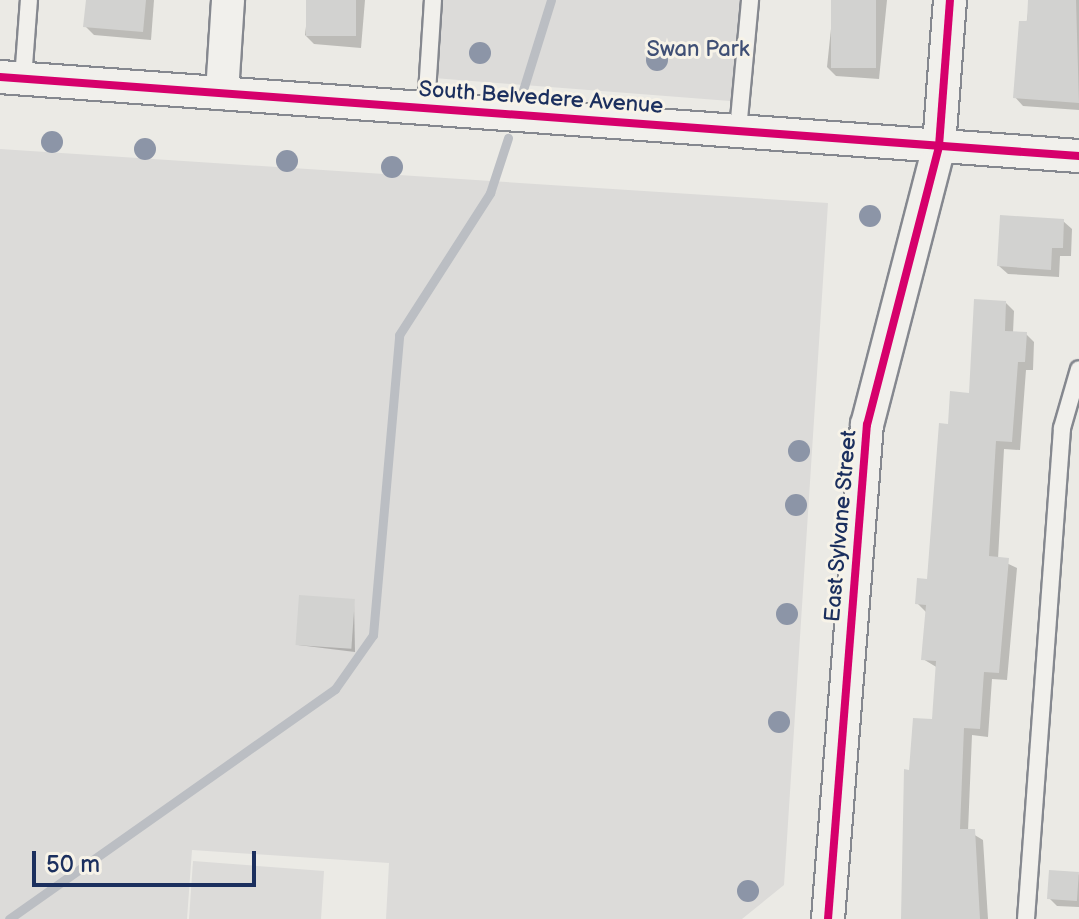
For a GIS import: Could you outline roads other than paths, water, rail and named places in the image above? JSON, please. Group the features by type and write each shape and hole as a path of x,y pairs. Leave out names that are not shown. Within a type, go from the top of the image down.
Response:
{"street":[{"path":"222,93 228,0"},
{"name":"East Sylvane Street","path":"825,916 867,425 939,146 950,0"},
{"name":"South Belvedere Avenue","path":"11,78 1079,156"}],"lane":[{"path":"11,78 29,0"},
{"path":"426,108 433,0"},
{"path":"738,130 750,0"},
{"path":"1026,919 1062,428 1079,369"}],"waterway":[{"path":"523,90 551,0"},
{"path":"9,919 335,689 373,635 399,335 490,193 508,138"}],"park label":[{"name":"Swan Park","path":"698,50"}]}
